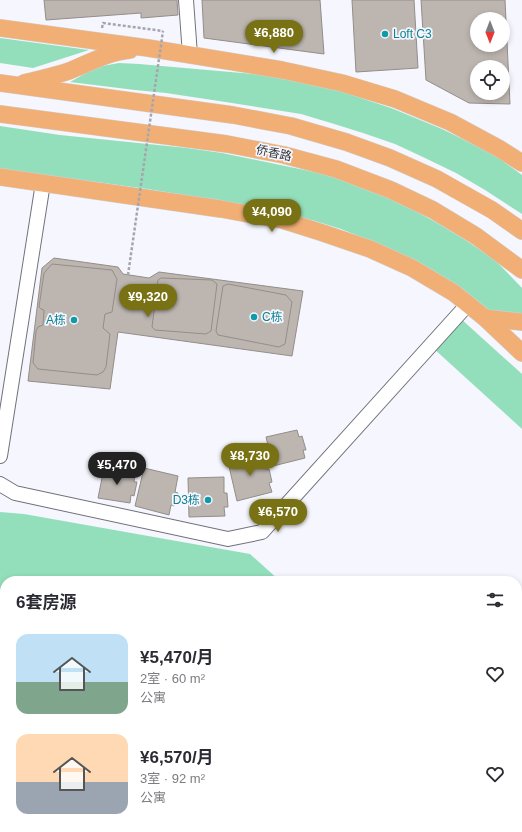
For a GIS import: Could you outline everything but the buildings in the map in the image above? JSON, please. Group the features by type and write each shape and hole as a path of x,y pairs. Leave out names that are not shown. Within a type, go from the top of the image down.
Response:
{"main road":[{"path":"0,28 148,48 282,70 342,83 394,99 450,122 500,149 522,163"},
{"path":"7,84 51,77 120,50 148,48"},
{"path":"7,84 233,115 291,126 346,142 390,158 437,179 492,210 522,232"},
{"name":"侨香路","path":"0,114 227,144 284,155 336,170 391,190 433,210 476,236 522,270"},
{"path":"0,177 220,209 282,220 320,232 370,249 412,268 454,293 485,318 522,353"},
{"path":"485,318 522,322"}],"street":[{"path":"186,0 190,55"},
{"path":"0,456 43,183"},
{"path":"0,484 15,493 228,539 262,532 468,304"}],"path":[{"path":"103,22 163,31 128,275"}],"green space":[{"path":"0,38 89,50 33,68 0,63"},
{"path":"119,63 264,75 328,87 391,108 442,129 493,154 522,175 522,214 456,173 395,144 301,114 166,93 70,82 97,67"},
{"path":"0,126 60,135 222,153 319,173 347,181 410,208 467,241 495,260 522,288 522,316 485,312 366,239 315,221 262,208 147,189 0,169"},
{"path":"460,318 522,374 522,429 433,348"},
{"path":"0,512 24,514 250,554 274,576 0,576"}],"place":[{"name":"Loft C3","path":"385,34"},
{"name":"C栋","path":"254,317"},
{"name":"A栋","path":"74,320"},
{"name":"D3栋","path":"208,500"}]}
